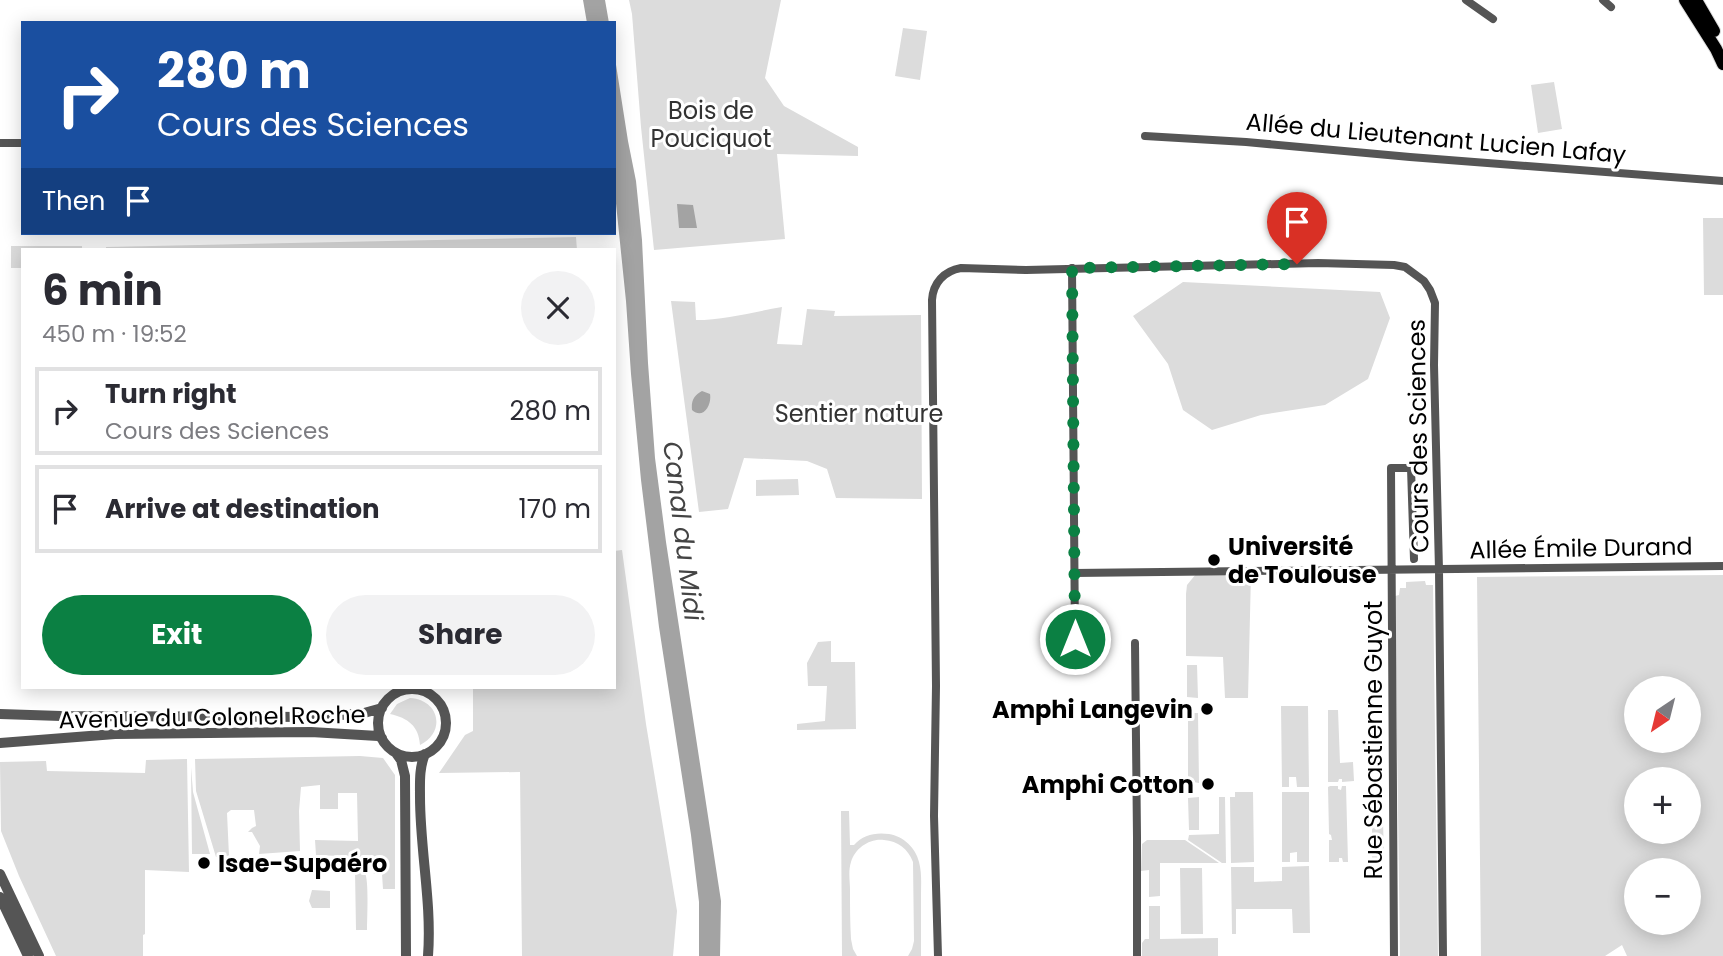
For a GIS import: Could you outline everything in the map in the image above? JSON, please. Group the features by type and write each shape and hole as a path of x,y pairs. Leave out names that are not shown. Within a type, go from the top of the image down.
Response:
{"main road":[{"path":"1685,0 1723,64"},
{"path":"1696,0 1723,46"}],"street":[{"path":"1466,0 1493,19"},
{"path":"1603,0 1611,7"},
{"name":"Allée du Lieutenant Lucien Lafay","path":"1145,136 1723,181"},
{"path":"0,143 21,143"},
{"name":"Cours des Sciences","path":"938,956 934,816 934,286 943,276 957,268 1026,270 1318,263 1405,267 1424,281 1436,303 1434,365 1444,956"},
{"path":"1065,646 1075,639 1072,268"},
{"name":"Rue Sébastienne Guyot","path":"1394,956 1391,468 1411,468 1414,559"},
{"name":"Allée Émile Durand","path":"1074,573 1723,566"},
{"path":"1135,643 1137,956"},
{"path":"396,753 409,757 425,754 440,743 446,730 446,716 437,700 423,691 403,690 390,697 382,708 378,722 382,738 401,760 405,776 405,956"},
{"name":"Avenue du Colonel Roche","path":"0,714 318,717 364,713 382,708"},
{"name":"Avenue du Colonel Roche","path":"0,743 115,734 311,732 382,738"},
{"path":"425,754 421,769 420,806 421,849 427,888 428,956"},
{"path":"0,874 39,956"},
{"path":"0,897 28,956"}],"green space":[{"name":"Bois de Pouciquot","path":"629,0 781,0 765,78 784,106 858,147 858,156 777,154 785,239 654,250"},
{"path":"903,28 927,31 920,80 895,76"},
{"path":"1554,82 1562,129 1538,133 1531,85"},
{"path":"1703,218 1723,218 1723,295 1704,295"},
{"path":"576,237 577,248 106,248"},
{"path":"11,246 82,246 21,248 21,268 11,268"},
{"path":"1183,282 1380,292 1390,318 1368,379 1325,405 1261,415 1212,430 1183,410 1168,364 1133,316"},
{"name":"Sentier nature","path":"671,301 695,302 696,320 782,307 777,344 802,345 807,309 835,311 834,316 921,315 922,499 836,498 827,469 807,461 744,458 728,509 699,512"},
{"path":"798,479 799,495 756,496 756,480"},
{"path":"622,550 646,724 677,911 673,956 522,956 520,772 439,773 465,735 473,731 473,689 616,689 616,551"},
{"path":"1196,574 1251,574 1248,698 1225,698 1223,657 1186,656 1187,585"},
{"path":"1723,575 1723,956 1627,956 1622,945 1605,956 1481,956 1477,577"},
{"path":"1425,581 1426,585 1433,585 1438,956 1400,956 1395,596 1399,595 1400,588 1406,588 1406,582"},
{"path":"831,641 831,662 855,662 856,729 797,730 797,724 825,721 827,686 808,686 807,663 818,642"},
{"path":"1187,665 1197,665 1198,698 1187,697"},
{"path":"410,698 428,704 436,717 434,732 420,745 415,728 402,718 390,714 397,704"},
{"path":"1281,706 1308,706 1309,787 1297,787 1296,777 1289,777 1289,787 1282,787"},
{"path":"1328,710 1338,710 1340,763 1353,762 1354,781 1342,782 1342,779 1339,779 1338,782 1328,782"},
{"path":"1188,713 1198,713 1199,783 1188,781"},
{"path":"360,756 383,758 395,775 395,889 383,889 382,874 374,874 371,863 362,857 316,855 315,840 358,841 357,793 338,793 338,809 320,809 320,785 301,787 300,851 259,854 260,846 252,832 248,832 256,826 254,810 231,810 227,813 229,856 216,857 196,791 195,759"},
{"path":"187,759 189,872 145,870 143,956 56,956 1,831 0,762 46,761 47,771 145,773 146,760"},
{"path":"191,767 193,792 210,854 192,854"},
{"path":"1330,786 1338,786 1341,790 1342,786 1346,786 1348,862 1339,858 1339,862 1329,862 1329,840 1332,840 1329,834"},
{"path":"1235,792 1253,792 1254,862 1231,863 1230,797 1235,797"},
{"path":"1282,792 1309,792 1309,862 1297,862 1297,852 1290,853 1290,862 1282,862"},
{"path":"1199,797 1199,830 1189,830 1188,798"},
{"path":"1219,797 1225,797 1226,863 1188,840 1189,835 1219,834"},
{"path":"841,811 849,811 850,845 870,835 889,834 904,840 915,852 921,875 921,956 908,956 914,941 913,862 898,844 879,840 868,842 860,848 851,862 851,939 857,956 842,956"},
{"path":"1383,820 1384,861 1372,861 1372,821"},
{"path":"1147,840 1185,840 1219,863 1160,863 1160,896 1149,897 1149,870 1141,871 1142,844"},
{"path":"347,864 362,868 365,873 367,930 356,930 355,871 347,870"},
{"path":"1309,866 1310,933 1293,933 1292,909 1236,909 1236,934 1232,934 1231,867 1254,867 1254,882 1282,881 1282,867"},
{"path":"1180,868 1202,868 1203,934 1181,934"},
{"path":"312,890 330,891 330,908 312,908 309,901"},
{"path":"1149,906 1160,906 1160,939 1218,938 1218,956 1142,956 1142,943 1149,939"}],"shaded area":[{"path":"583,0 605,0 609,21 587,21"},
{"path":"616,65 636,181 642,240 655,458 721,901 720,956 699,956 699,902 659,627 641,480 616,204"},
{"path":"677,204 693,205 697,228 679,228"},
{"path":"702,391 710,394 710,403 706,410 696,413 692,410 693,401"}],"place":[{"name":"Université de Toulouse","path":"1214,560"},
{"name":"Amphi Langevin","path":"1207,709"},
{"name":"Amphi Cotton","path":"1208,784"},
{"name":"Isae-Supaéro","path":"204,863"}],"route":[{"path":"1075,639 1072,268 1297,264"}],"water label":[{"name":"Canal du Midi","path":"683,531"}]}
